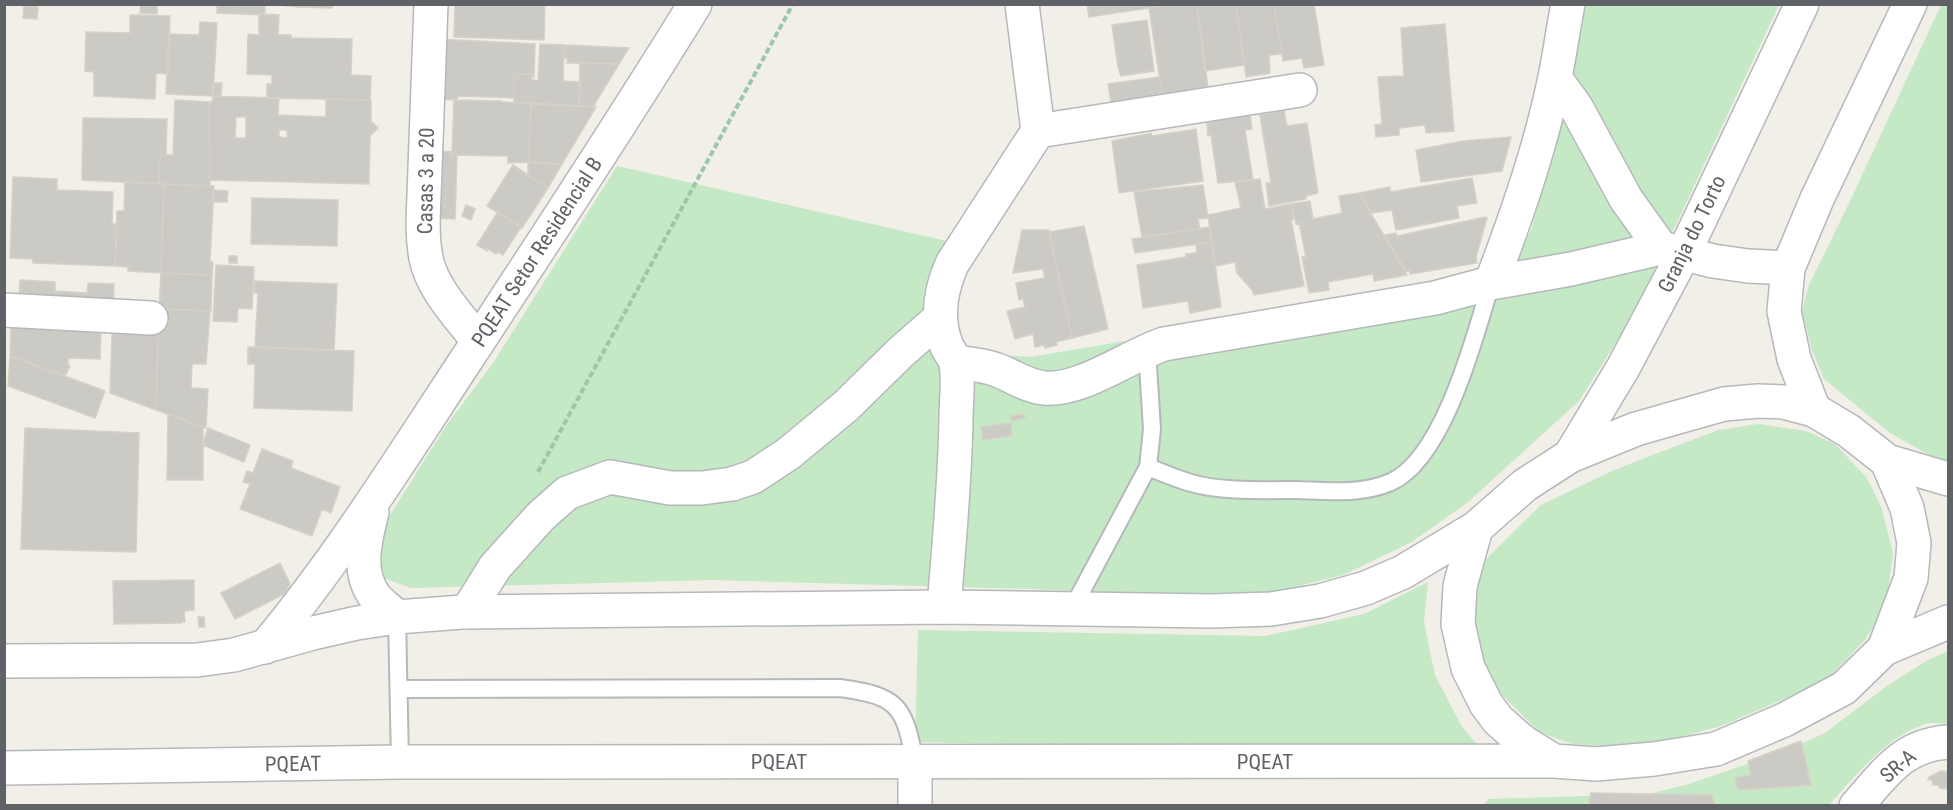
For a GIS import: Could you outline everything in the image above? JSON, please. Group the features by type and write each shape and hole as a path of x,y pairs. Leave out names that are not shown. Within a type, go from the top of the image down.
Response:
{"street":[{"name":"Casas 3 a 20","path":"431,4 423,227 426,260 435,281 449,303 478,341"},
{"name":"PQEAT Setor Residencial B","path":"265,647 305,599 375,498 621,124 695,4"},
{"path":"944,607 955,448 956,362 948,351 940,318 945,281 952,264 1038,131 1022,4"},
{"path":"1491,283 1522,198 1555,78 1568,4"},
{"name":"Granja do Torto","path":"1570,456 1623,368 1672,251 1802,4"},
{"path":"1814,410 1794,359 1784,311 1788,268 1817,199 1910,4"},
{"path":"1555,78 1576,107 1626,199 1672,251"},
{"path":"1038,131 1300,90"},
{"path":"956,362 996,369 1034,387 1055,388 1080,382 1164,344 1435,298 1491,283 1672,251 1748,266 1788,268"},
{"path":"4,310 151,318"},
{"path":"466,612 495,567 541,516 567,493 610,477 670,488 702,488 732,484 753,477 788,454 846,406 901,352 940,318"},
{"path":"4,661 197,660 234,655 313,633 397,617 466,612 944,607 1211,611 1271,609 1320,601 1366,588 1403,572 1476,528 1525,485 1570,456 1636,429 1724,404 1758,401 1784,402 1814,410 1849,431 1887,461 1948,479"},
{"path":"1884,649 1911,578 1914,543 1907,508 1887,461"},
{"path":"375,498 365,539 363,562 366,581 376,598 397,617"},
{"path":"1476,528 1460,586 1458,624 1468,668 1486,704 1498,720 1523,742 1554,761"},
{"path":"1884,649 1948,622"},
{"name":"PQEAT","path":"4,768 400,762 1554,761 1596,764 1654,759 1716,749 1784,720 1844,688 1884,649"},
{"name":"SR-A","path":"1856,806 1896,762 1917,747 1948,742"},
{"path":"915,762 915,806"}],"lane":[{"path":"1148,468 1193,484 1239,489 1340,491 1369,489 1393,481 1419,459 1444,418 1467,362 1491,283"},
{"path":"1072,609 1148,468 1152,429 1147,350"},
{"path":"397,617 400,762"},
{"path":"400,689 851,689 872,692 889,700 908,726 915,762"}],"path":[{"path":"536,476 793,4"}],"green space":[{"path":"1585,5 1779,5 1634,314 1579,401 1467,503 1410,543 1343,575 1262,595 1143,594 713,580 411,588 378,576 380,531 446,426 493,363 617,166 973,247 949,277 958,352 1031,357 1183,331 1507,282 1532,228"},
{"path":"1941,5 1948,5 1948,462 1929,455 1890,433 1824,379 1812,350 1802,310 1809,285"},
{"path":"1758,424 1806,431 1835,444 1867,478 1882,509 1893,554 1886,605 1865,640 1830,676 1791,696 1721,726 1666,741 1616,747 1572,744 1539,732 1488,681 1472,632 1473,597 1484,561 1541,505 1614,470 1718,430"},
{"path":"1428,582 1424,622 1435,675 1462,727 1485,754 915,742 918,630 1265,636 1364,614"},
{"path":"1948,651 1948,724 1925,724 1898,738 1872,758 1829,805 1483,806 1488,799 1649,794 1689,784 1785,751 1825,733 1887,686 1926,661"}],"building":[{"path":"141,4 157,4 157,14 140,13"},
{"path":"217,4 265,4 265,15 217,13"},
{"path":"267,4 332,4 332,8 299,7"},
{"path":"455,4 545,4 544,40 454,37"},
{"path":"1087,4 1176,4 1089,17"},
{"path":"1197,4 1208,88 1162,94 1149,8"},
{"path":"1197,4 1236,4 1244,65 1205,71"},
{"path":"1236,4 1274,4 1282,54 1269,55 1270,73 1246,77"},
{"path":"1274,4 1314,4 1324,65 1304,68 1302,58 1283,61"},
{"path":"24,6 38,7 37,19 23,18"},
{"path":"259,14 279,15 278,35 291,35 291,38 352,39 351,75 371,76 370,100 267,98 267,84 272,84 272,75 247,74 248,34 259,35"},
{"path":"130,15 170,16 168,74 156,73 155,99 94,96 94,72 85,71 86,32 130,33"},
{"path":"1147,20 1154,71 1121,76 1112,25"},
{"path":"200,22 217,23 213,96 166,94 169,34 199,35"},
{"path":"1445,24 1454,131 1426,133 1425,125 1399,128 1399,135 1376,137 1375,125 1382,124 1378,77 1404,76 1401,28"},
{"path":"439,39 535,44 534,77 532,74 514,74 514,98 458,96 457,100 437,99"},
{"path":"540,44 564,45 563,81 580,82 579,106 514,102 514,74 532,74 532,80 538,81"},
{"path":"564,45 629,48 619,64 567,63 567,58 563,58"},
{"path":"580,63 619,64 593,107 579,106"},
{"path":"1159,77 1162,94 1111,103 1108,84"},
{"path":"213,83 222,83 221,97 213,96"},
{"path":"213,96 279,98 278,115 326,117 326,99 371,100 371,121 378,128 370,136 369,184 210,180 209,102 212,102","holes":["236,117 246,117 246,138 235,138","279,130 287,130 287,138 279,137"]},
{"path":"175,100 209,102 210,186 159,184 160,155 173,155"},
{"path":"454,100 531,104 528,162 508,163 508,156 452,155"},
{"path":"531,104 596,107 562,164 528,162"},
{"path":"1284,111 1287,126 1307,123 1318,193 1306,196 1306,199 1269,206 1266,183 1271,183 1260,115"},
{"path":"1250,114 1252,129 1245,130 1253,180 1218,183 1207,123"},
{"path":"83,118 167,119 166,155 160,155 159,184 82,180"},
{"path":"1196,129 1203,181 1119,193 1112,141 1151,133 1152,136"},
{"path":"1511,137 1502,171 1421,182 1416,150 1463,141"},
{"path":"440,151 453,152 452,155 457,155 455,219 437,218"},
{"path":"528,162 562,164 548,188 528,175"},
{"path":"513,165 548,188 522,228 487,206"},
{"path":"13,177 57,179 57,190 113,192 112,224 117,224 115,266 33,263 33,259 10,258"},
{"path":"1472,178 1477,203 1457,206 1459,218 1396,230 1392,210 1372,213 1359,193 1390,187 1390,192"},
{"path":"1260,179 1265,209 1291,204 1294,219 1291,220 1304,286 1254,295 1237,273 1235,262 1215,266 1208,215 1241,208 1235,182"},
{"path":"125,182 164,184 161,273 128,271 128,267 115,266 117,211 124,211"},
{"path":"164,184 214,186 210,262 213,262 212,275 161,273"},
{"path":"1203,185 1208,218 1198,219 1200,229 1142,237 1134,192"},
{"path":"213,190 228,191 227,202 213,202"},
{"path":"1359,193 1407,275 1374,281 1373,274 1328,282 1329,290 1309,293 1302,257 1306,257 1299,223 1296,224 1291,204 1310,201 1313,219 1342,213 1339,196"},
{"path":"252,198 338,200 337,246 251,244"},
{"path":"466,205 475,209 471,220 462,216"},
{"path":"497,213 521,227 503,255 488,249 487,251 477,245"},
{"path":"1487,218 1476,257 1477,263 1410,274 1385,235 1396,233 1397,236"},
{"path":"1084,226 1108,329 1072,338 1049,232"},
{"path":"1210,227 1212,242 1135,253 1132,239"},
{"path":"1022,230 1049,230 1072,338 1056,342 1057,345 1045,348 1044,345 1035,347 1033,334 1015,339 1007,311 1025,307 1023,299 1019,300 1016,283 1045,278 1043,269 1013,273"},
{"path":"1212,242 1221,307 1190,313 1188,301 1143,308 1137,265 1186,257 1186,254 1197,253 1196,245"},
{"path":"229,256 237,256 237,263 229,263"},
{"path":"216,265 254,267 252,309 238,308 237,322 213,321"},
{"path":"161,273 212,275 211,311 159,309"},
{"path":"20,280 55,282 55,291 87,293 88,283 114,284 113,327 101,327 100,359 68,358 68,366 70,366 65,376 10,356 11,324 18,324"},
{"path":"255,281 337,284 334,350 255,347 258,293 254,293"},
{"path":"113,306 159,309 156,410 110,393"},
{"path":"159,309 210,311 206,364 192,364 191,388 208,389 206,428 156,410"},
{"path":"248,347 354,351 352,411 254,408 255,364 248,364"},
{"path":"10,356 105,391 95,418 8,386"},
{"path":"168,414 203,427 203,480 167,480"},
{"path":"1024,414 1025,418 1011,421 1011,416"},
{"path":"1011,423 1012,434 1010,436 983,440 981,427"},
{"path":"25,428 139,433 136,552 21,549"},
{"path":"208,428 250,445 244,462 203,445"},
{"path":"262,449 293,461 291,468 340,487 331,513 322,509 312,536 240,509 250,484 243,482 247,471 253,473"},
{"path":"280,563 290,584 284,594 235,619 221,593"},
{"path":"194,580 194,610 184,611 185,622 114,624 113,581"},
{"path":"198,617 204,617 205,627 199,627"},
{"path":"1801,741 1811,785 1738,790 1735,778 1751,775 1748,761"},
{"path":"1941,771 1948,772 1948,789 1933,785 1932,780 1928,780 1929,777"},
{"path":"1591,793 1713,795 1713,801 1717,806 1588,806"}]}
